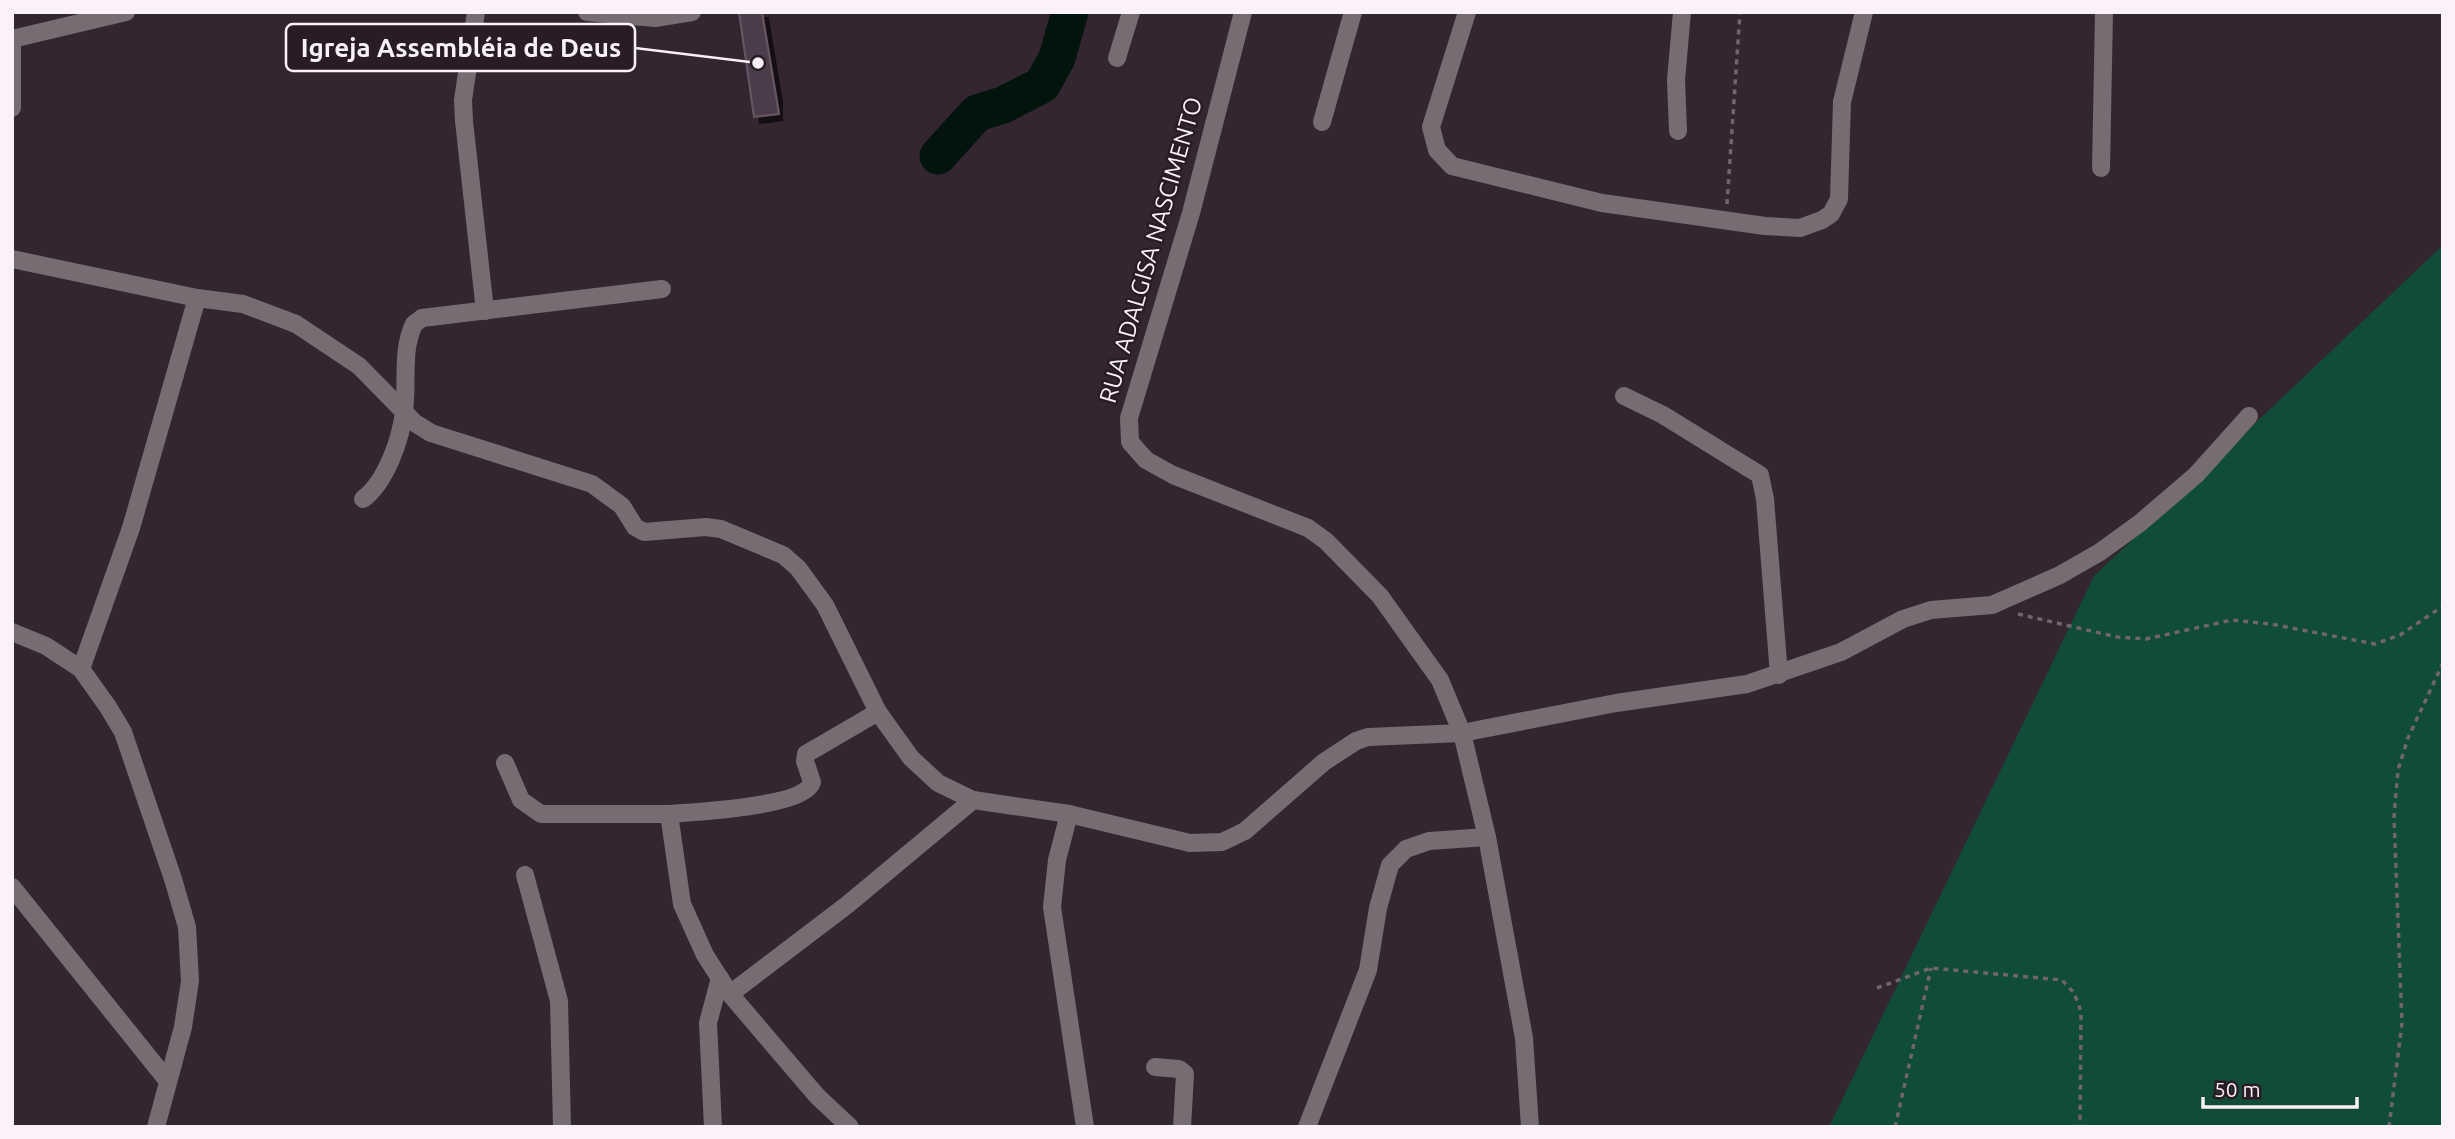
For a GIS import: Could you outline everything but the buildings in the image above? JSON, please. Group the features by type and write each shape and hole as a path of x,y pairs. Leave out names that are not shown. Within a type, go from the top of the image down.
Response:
{"street":[{"path":"12,39 126,12"},
{"path":"476,12 463,100 485,311"},
{"path":"587,12 655,19 692,12"},
{"path":"1117,58 1131,12"},
{"name":"RUA ADALGISA NASCIMENTO","path":"1242,12 1191,213 1129,418 1130,442 1146,460 1173,475 1268,510 1308,528 1326,541 1380,596 1421,649 1440,681 1462,733 1488,837 1524,1038 1530,1127"},
{"path":"1322,122 1353,12"},
{"path":"1467,12 1431,127 1437,150 1452,166 1602,203 1800,228 1831,214 1839,199 1842,102 1864,12"},
{"path":"1678,131 1676,80 1682,12"},
{"path":"2101,168 2105,12"},
{"path":"12,47 12,108"},
{"path":"12,259 197,298 243,304 296,324 359,366 404,412 431,433 592,484 622,506 635,527 644,532 706,527 721,529 783,555 809,582 825,605 878,712 925,772 949,790 973,800 1069,814 1190,844 1222,842 1245,831 1324,762 1356,741 1379,736 1462,733 1616,704 1746,684 1841,652 1903,619 1931,610 1992,604 2060,575 2100,552 2196,475 2249,416"},
{"path":"363,499 373,491 389,462 404,412 407,345 414,324 422,318 662,289"},
{"path":"81,669 131,528 197,298"},
{"path":"1624,396 1663,415 1760,475 1765,499 1779,675"},
{"path":"12,632 46,646 81,669 123,733 187,928 190,981 183,1027 156,1127"},
{"path":"505,763 521,800 541,814 669,814 744,807 805,792 812,782 804,761 806,754 878,712"},
{"path":"730,994 847,905 973,800"},
{"path":"669,814 682,904 690,927 730,994 817,1096 850,1127"},
{"path":"1069,814 1057,860 1052,907 1085,1127"},
{"path":"1307,1127 1368,970 1378,908 1390,865 1406,849 1429,841 1488,837"},
{"path":"525,875 559,1000 562,1127"},
{"path":"12,887 167,1080"},
{"path":"713,1127 708,1023 720,978"},
{"path":"1155,1067 1179,1069 1185,1074 1182,1127"}],"path":[{"path":"1726,220 1740,12"},
{"path":"1992,604 2012,613 2117,637 2146,639 2232,621 2271,624 2375,644 2400,635 2443,606"},
{"path":"2389,1127 2402,1023 2394,817 2398,770 2407,738 2443,663"},
{"path":"1895,1127 1931,968"},
{"path":"1877,988 1931,968 2062,979 2074,993 2081,1011 2080,1127"}],"green space":[{"path":"2443,245 2443,1127 1829,1127 2094,576"}],"waterway":[{"path":"938,156 977,113 1003,105 1042,85 1057,58 1070,12"}],"place":[{"name":"Igreja Assembléia de Deus","path":"758,63"}]}
